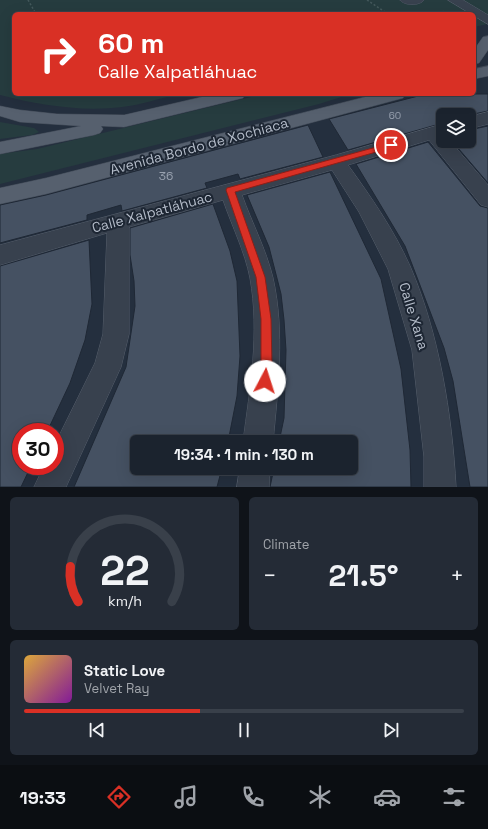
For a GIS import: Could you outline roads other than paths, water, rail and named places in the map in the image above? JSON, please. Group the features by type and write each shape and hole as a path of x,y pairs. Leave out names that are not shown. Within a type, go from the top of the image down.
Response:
{"main road":[{"path":"476,38 488,35"},
{"path":"476,57 488,40"},
{"path":"476,74 488,71"},
{"path":"0,148 51,140 230,96"},
{"name":"Avenida Bordo de Xochiaca","path":"0,196 46,186 390,96"},
{"path":"0,111 20,116 58,120 124,121"}],"street":[{"path":"406,0 418,0"},
{"path":"454,0 474,12"},
{"path":"476,13 488,20"},
{"path":"476,121 488,118"},
{"name":"Calle Xalpatláhuac","path":"0,255 230,190 336,162 436,132"},
{"path":"450,148 488,199"},
{"name":"Calle Xana","path":"336,162 367,207 399,267 425,350 439,457 440,487"},
{"path":"230,190 260,277 266,319 267,366 259,435"},
{"path":"50,487 108,367 116,334 118,221"},
{"path":"253,487 255,475"}]}
